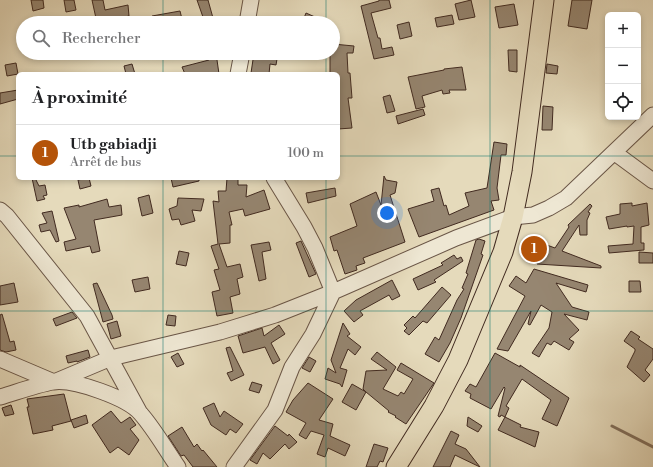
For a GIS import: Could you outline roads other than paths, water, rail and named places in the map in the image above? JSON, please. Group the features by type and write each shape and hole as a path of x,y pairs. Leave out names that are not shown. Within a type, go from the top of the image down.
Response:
{"main road":[{"path":"396,467 434,406 458,360 503,252 514,217 522,172 544,0"}],"street":[{"path":"248,16 251,0"},
{"path":"238,72 241,60"},
{"path":"0,397 54,382 111,358 220,332 275,315 333,292 456,238 514,217 533,215 566,198 615,153 653,115"},
{"path":"615,153 653,181"},
{"path":"234,467 275,410 292,367 313,334 333,292 315,248 275,180"},
{"path":"0,210 7,216 78,304 111,358 140,413 178,467"},
{"path":"0,358 54,382 84,386 106,393 126,402 140,413"}],"waterway":[{"path":"612,426 653,447"}],"place":[{"name":"Utb gabiadji","path":"534,249"}]}
